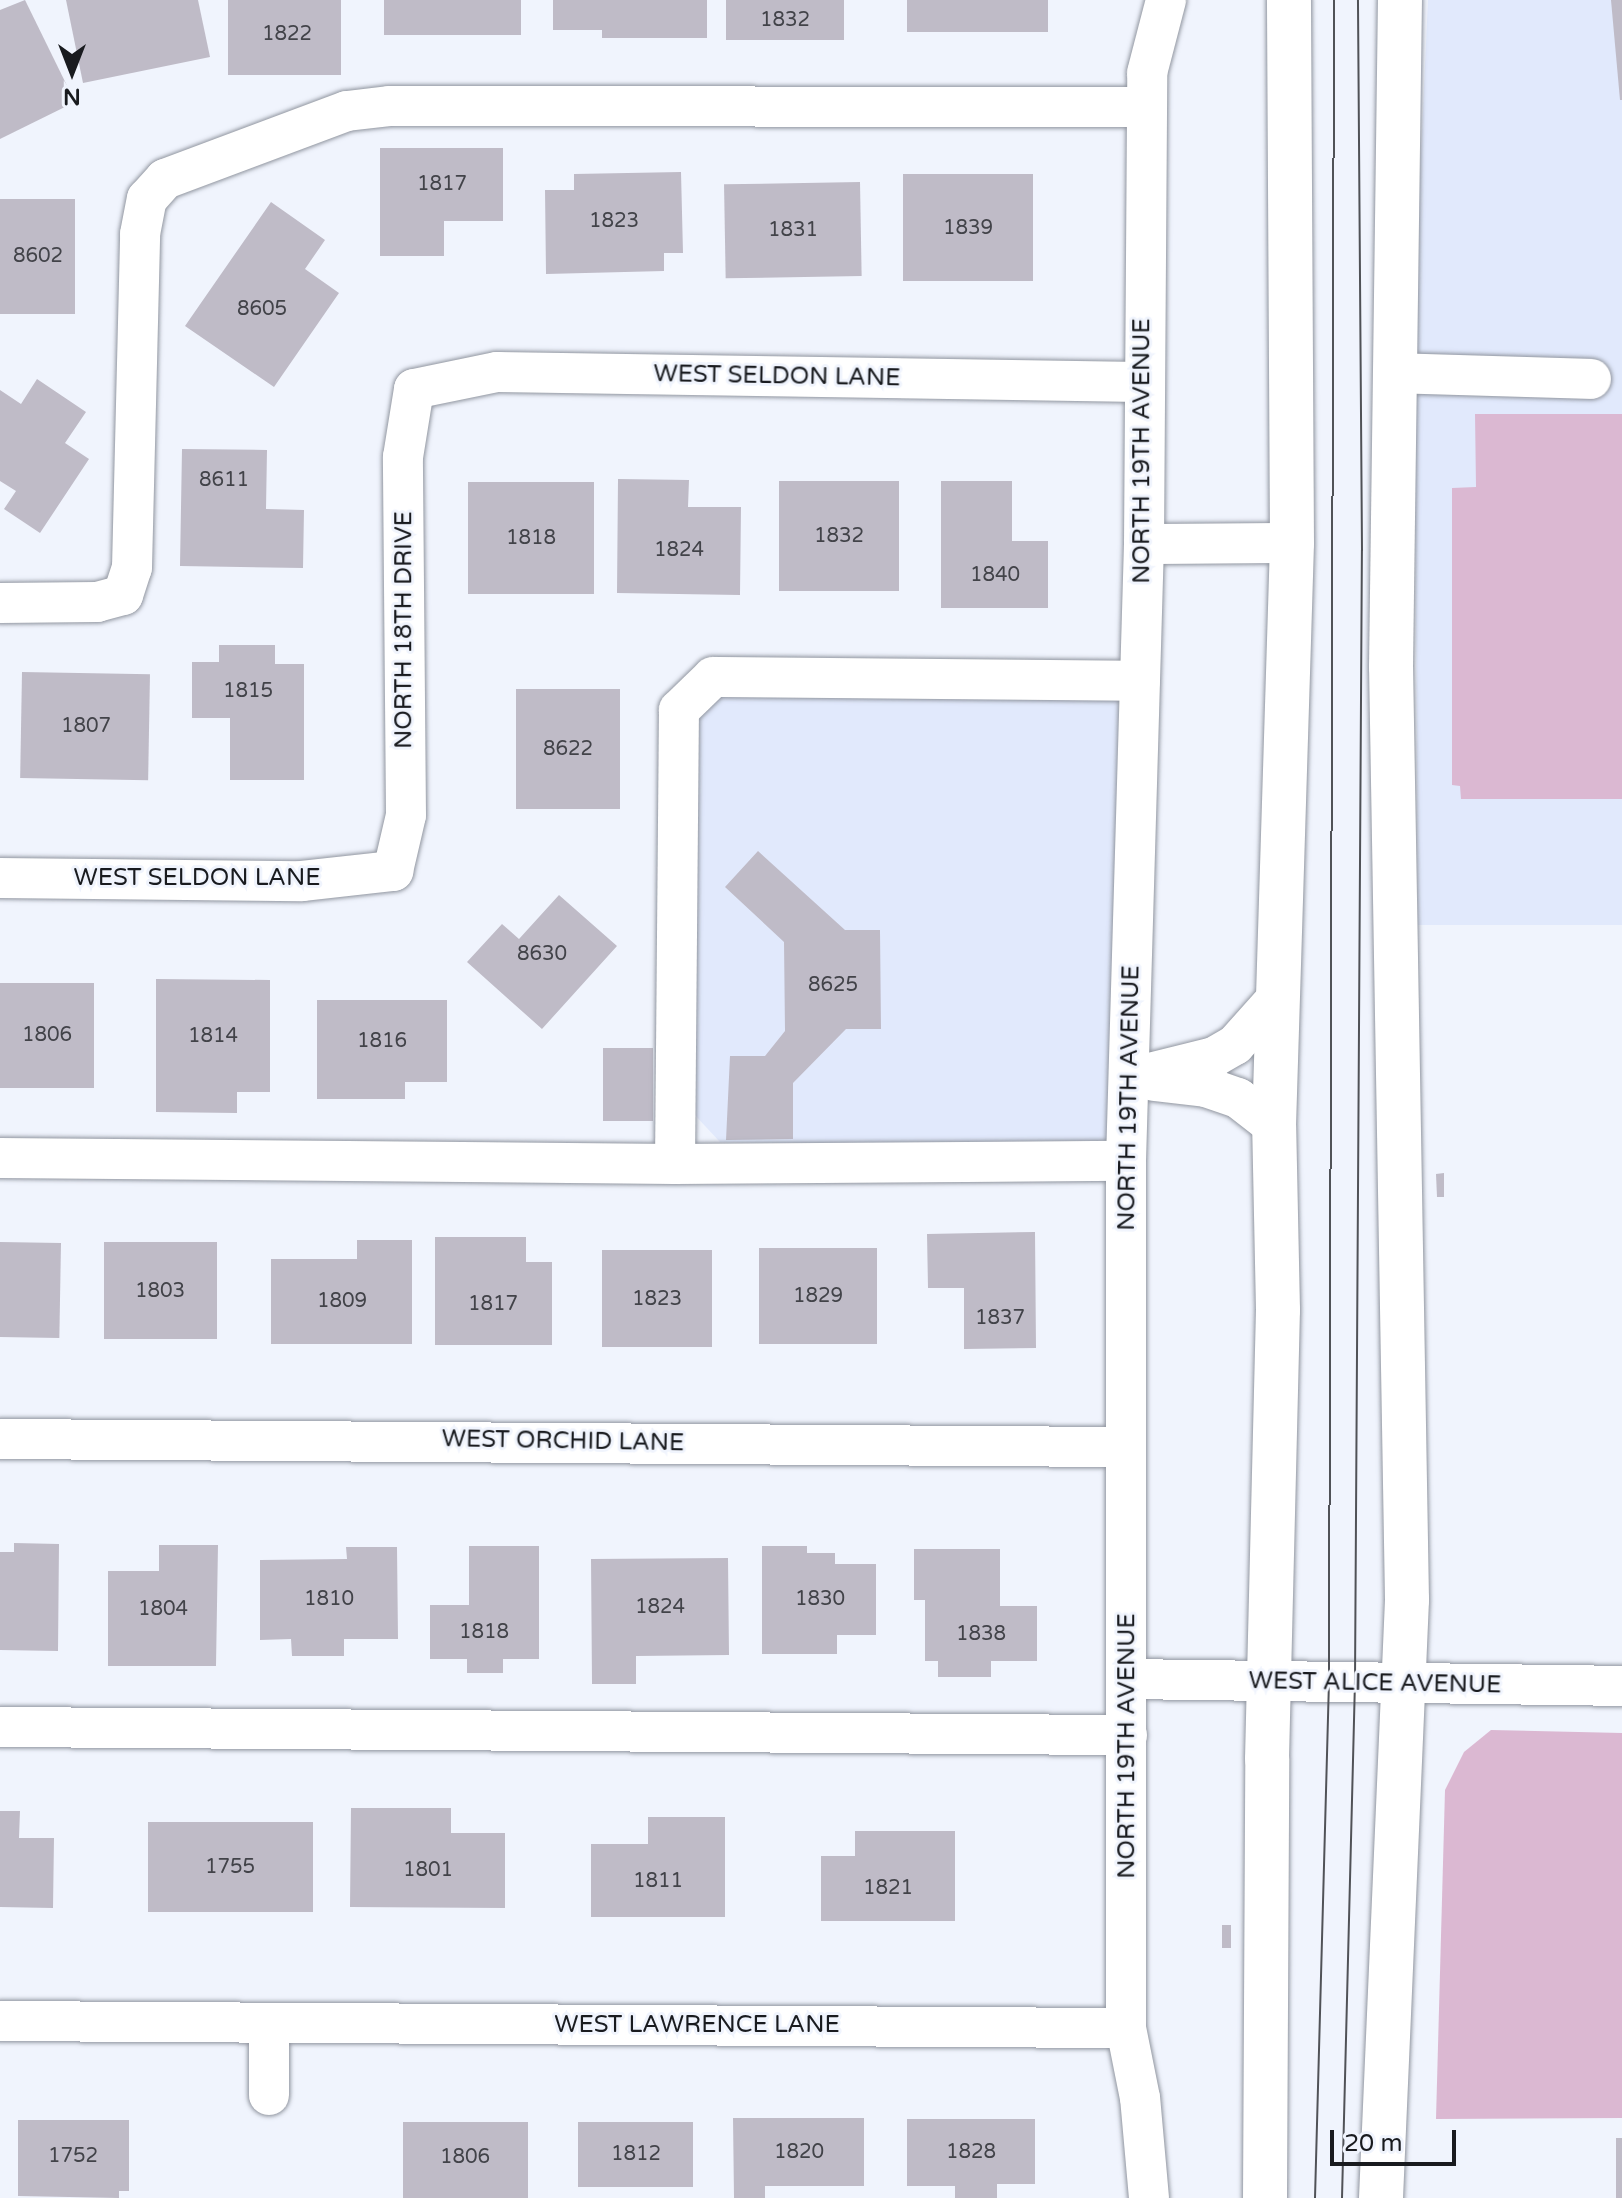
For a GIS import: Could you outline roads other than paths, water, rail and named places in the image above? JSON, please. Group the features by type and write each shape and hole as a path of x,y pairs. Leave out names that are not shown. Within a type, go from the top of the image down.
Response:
{"main road":[{"path":"1265,2198 1278,1325 1274,1126 1292,543 1289,0"},
{"path":"1381,2198 1404,1682 1407,1420 1391,667 1400,0"}],"street":[{"name":"NORTH 19TH AVENUE","path":"1149,2198 1140,2098 1126,2028 1126,1161 1144,544 1141,382 1147,73 1166,0"},
{"path":"0,603 97,602 123,595 132,568 140,234 147,199 165,179 347,111 389,106 1146,107"},
{"name":"WEST SELDON LANE","path":"414,389 497,372 1141,382"},
{"path":"1394,373 1591,379"},
{"name":"NORTH 18TH DRIVE","path":"393,871 406,815 403,457 414,389"},
{"path":"1144,544 1292,543"},
{"path":"675,1164 679,710 713,677 1140,681"},
{"name":"WEST SELDON LANE","path":"0,878 302,881 393,871"},
{"path":"1130,1078 1214,1057 1235,1045 1277,998"},
{"path":"1130,1078 1206,1087 1238,1098 1274,1126"},
{"path":"0,1158 675,1164 1126,1161"},
{"name":"WEST ORCHID LANE","path":"0,1439 1126,1447"},
{"name":"WEST ALICE AVENUE","path":"1127,1679 1622,1686"},
{"path":"0,1727 1127,1735"},
{"name":"WEST LAWRENCE LANE","path":"0,2021 1126,2028"},
{"path":"269,2023 269,2095"}],"tram line":[{"path":"1315,2198 1329,1682 1334,0"},
{"path":"1342,2198 1355,1682 1362,550 1358,0"}]}
